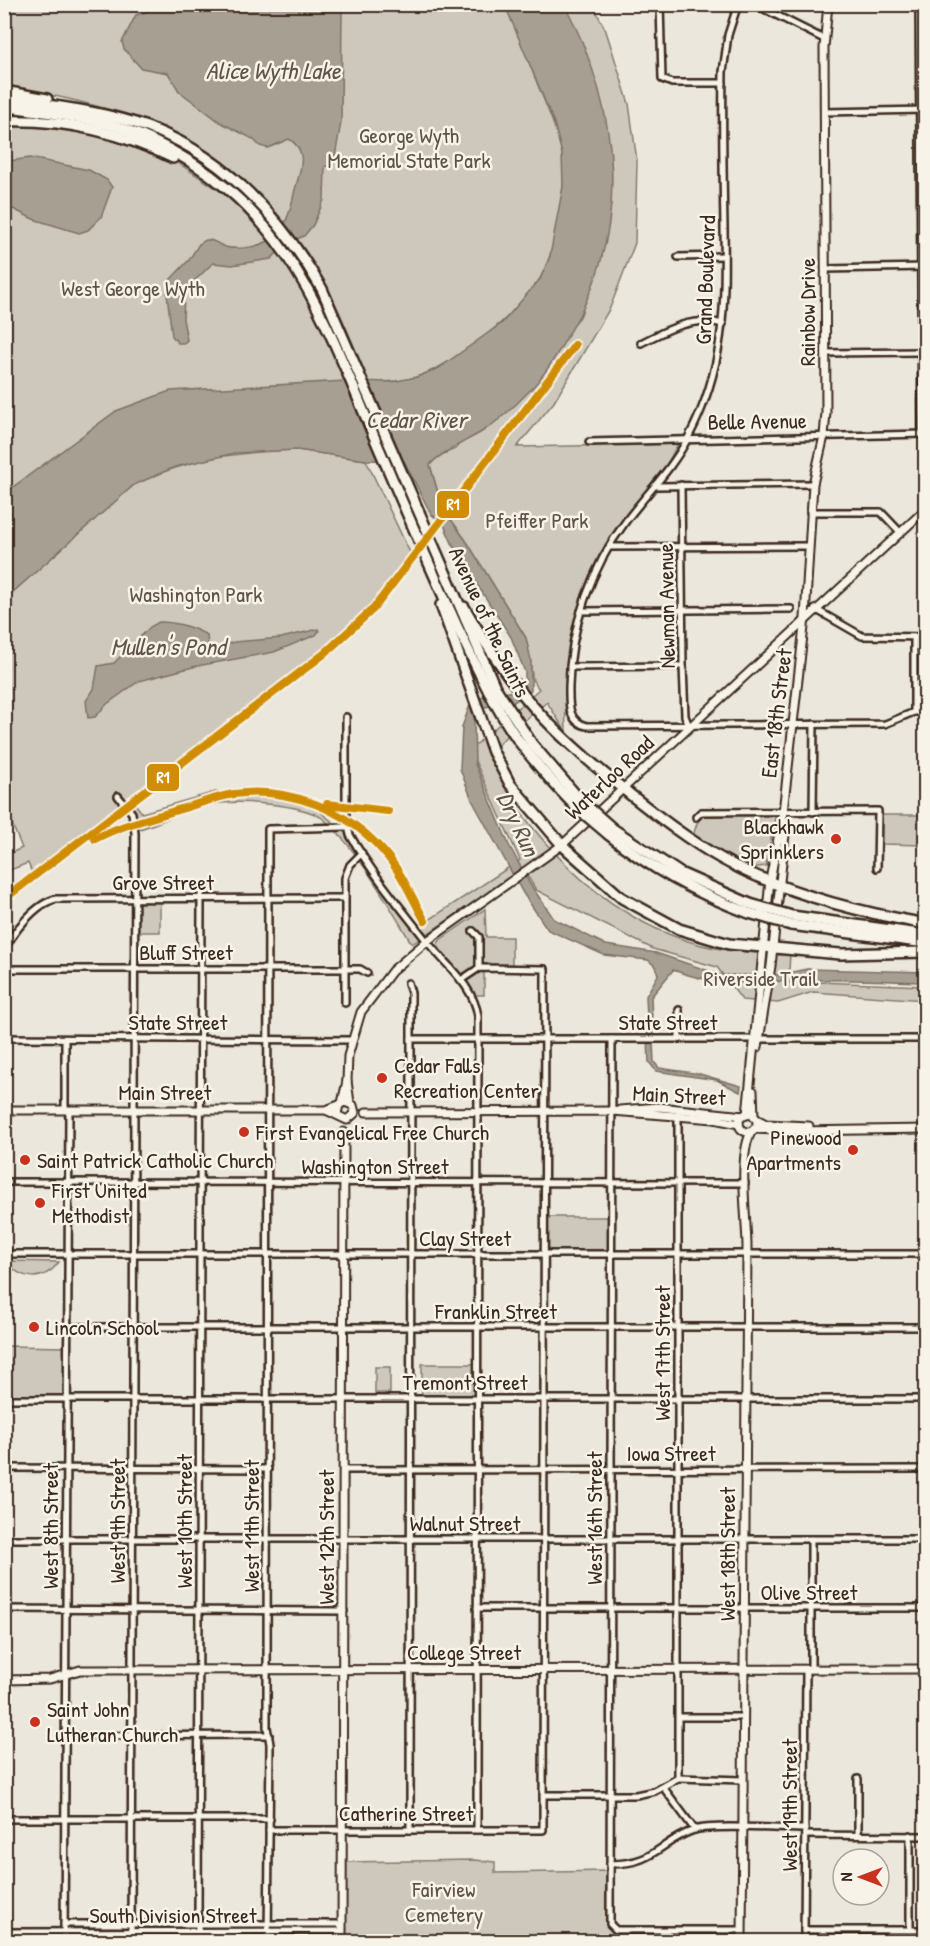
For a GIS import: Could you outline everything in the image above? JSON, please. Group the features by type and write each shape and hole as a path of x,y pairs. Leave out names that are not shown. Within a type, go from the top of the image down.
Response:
{"highway":[{"path":"4,91 102,111 153,129"},
{"name":"Avenue of the Saints","path":"4,99 97,113 153,129 212,162 270,213 300,253 322,289 491,679 519,733"},
{"name":"Avenue of the Saints","path":"4,106 88,120 130,131 179,155 213,177 261,221 290,257 313,294 422,551 480,675 519,733 578,803 610,832 680,873 749,909 791,921 926,943"},
{"path":"4,121 50,122 118,135 213,177"},
{"path":"422,551 494,752 517,793 562,845 605,885 650,916 697,936 729,944 840,954 926,952"},
{"path":"448,580 489,651 539,716 582,756 709,852 780,884 838,903 926,924"},
{"name":"Avenue of the Saints","path":"791,921 926,935"}],"main road":[{"name":"Rainbow Drive","path":"805,618 810,512 813,484 824,435 824,39 828,4"},
{"name":"Waterloo Road","path":"339,1116 352,1040 361,1012 379,986 427,941 562,845 814,609 926,509"},
{"name":"East 18th Street","path":"753,1130 750,1116 757,1039 760,966 770,880 783,812 805,618"},
{"name":"East 18th Street","path":"757,1039 767,995 773,949 785,835 783,812"},
{"name":"Waterloo Road","path":"346,1081 352,1104 352,1118"},
{"name":"Main Street","path":"4,1110 326,1110 340,1104"},
{"path":"340,1104 352,1104"},
{"name":"Main Street","path":"352,1104 366,1112"},
{"name":"Main Street","path":"326,1110 339,1116 352,1118 366,1112 612,1111 633,1108 678,1113 750,1116 766,1124 824,1129"},
{"name":"Main Street","path":"678,1113 740,1126 746,1132 753,1130 926,1128"},
{"name":"West 12th Street","path":"339,1116 344,1132 345,1670 342,1941"},
{"path":"740,1126 750,1116"},
{"name":"West 12th Street","path":"344,1132 352,1118"},
{"name":"West 18th Street","path":"740,1126 745,1167"},
{"name":"West 18th Street","path":"742,1941 747,1254 745,1167 746,1145 753,1130"},
{"name":"College Street","path":"4,1680 50,1679 80,1670 926,1669"}],"street":[{"path":"660,4 662,79 672,83 723,83"},
{"name":"Grand Boulevard","path":"689,726 587,726 578,724 571,717 568,706 570,668 581,611 609,548 656,486 688,438 714,375 723,324 723,83 726,48 738,4"},
{"path":"753,4 824,39"},
{"path":"920,4 923,110 921,352 924,434"},
{"path":"824,112 923,110"},
{"path":"678,257 724,256"},
{"path":"825,268 923,267"},
{"path":"641,343 679,324 709,322 723,324"},
{"path":"825,353 921,352"},
{"name":"Belle Avenue","path":"590,441 924,434"},
{"path":"656,486 813,484"},
{"name":"Newman Avenue","path":"681,485 684,716 689,726"},
{"path":"810,512 881,512 900,532"},
{"path":"609,548 809,546"},
{"path":"581,611 791,609"},
{"path":"814,609 862,636 926,637"},
{"path":"914,637 914,712"},
{"path":"570,668 683,666"},
{"path":"689,726 885,724 914,712 926,712"},
{"path":"346,717 347,827 362,853 427,941 461,980 476,1005 478,1039 477,1830"},
{"path":"813,812 814,724"},
{"name":"West 9th Street","path":"118,796 130,809 134,824 136,1110 131,1932"},
{"path":"696,816 701,812 878,812 878,868"},
{"name":"West 11th Street","path":"268,1941 270,1819 268,829 347,827"},
{"path":"345,1003 345,898 348,872 362,853"},
{"name":"Grove Street","path":"4,951 38,908 50,900 201,895 345,898"},
{"name":"West 10th Street","path":"198,1931 202,1254 201,895"},
{"path":"473,931 479,937 478,968"},
{"path":"461,980 478,968 545,969 544,1795 645,1794 678,1778 743,1780"},
{"name":"Bluff Street","path":"4,969 360,969 367,973"},
{"path":"408,983 411,993 410,1830"},
{"path":"679,1011 679,1039"},
{"name":"State Street","path":"4,1038 352,1040"},
{"name":"West 8th Street","path":"64,1941 68,1254 65,1039"},
{"name":"State Street","path":"411,1039 926,1039"},
{"name":"West 16th Street","path":"612,1039 610,1924 616,1930 742,1930"},
{"name":"West 17th Street","path":"678,1113 678,1778"},
{"name":"Washington Street","path":"4,1182 745,1183"},
{"name":"Clay Street","path":"4,1254 926,1254"},
{"name":"Franklin Street","path":"67,1327 926,1327"},
{"name":"Tremont Street","path":"4,1399 926,1399"},
{"path":"4,1468 268,1469"},
{"name":"Iowa Street","path":"344,1470 926,1469"},
{"name":"Walnut Street","path":"4,1539 926,1539"},
{"name":"West 19th Street","path":"804,1941 811,1539"},
{"name":"Olive Street","path":"477,1608 926,1608"},
{"path":"4,1609 344,1611"},
{"path":"679,1717 744,1717"},
{"path":"66,1736 269,1735"},
{"path":"858,1779 858,1835"},
{"path":"663,1786 695,1830"},
{"name":"Catherine Street","path":"269,1830 543,1830 544,1795"},
{"path":"4,1819 270,1819"},
{"path":"610,1864 639,1862 695,1830 743,1829 926,1836"},
{"path":"910,1835 910,1930"},
{"name":"South Division Street","path":"64,1924 268,1924 342,1927"},
{"name":"South Division Street","path":"4,1932 268,1931 342,1927"},
{"path":"804,1930 926,1930"}],"green space":[{"name":"George Wyth Memorial State Park","path":"4,5 505,5 557,134 562,153 562,199 556,234 541,277 518,306 503,320 451,360 413,378 369,382 332,297 296,238 264,199 230,168 192,144 152,124 108,109 5,86"},
{"path":"563,5 593,5 606,31 629,104 637,161 635,243 610,308 554,402 517,447 678,444 662,472 610,537 587,583 573,631 569,656 566,681 566,732 547,702 507,735 489,756 523,815 558,856 597,892 642,921 666,933 715,948 790,955 788,983 925,986 925,1000 813,992 778,1003 742,1000 717,967 653,949 536,890 523,869 412,944 347,843 322,818 313,813 285,806 253,803 214,804 140,829 123,808 33,875 28,863 5,872 4,856 22,848 5,807 5,599 134,485 156,474 208,458 297,450 366,460 412,557 393,582 335,644 133,801 142,813 215,792 258,793 307,801 352,838 414,930 520,860 470,750 539,689 533,681 526,638 467,542 442,507 430,465 436,457 455,449 580,317 598,267"},
{"name":"West George Wyth","path":"5,122 101,131 166,155 253,213 301,273 356,394 5,504"},
{"path":"706,812 773,812 775,817 766,866 750,868 693,836 697,823"},
{"path":"881,815 925,815 925,845 881,844"},
{"path":"137,901 160,901 160,932 137,932"},
{"path":"485,909 486,937 512,937 512,966 484,966 484,995 476,995 437,945 440,940"},
{"path":"545,1217 612,1217 612,1254 545,1254"},
{"path":"5,1261 59,1262 46,1274 32,1277 18,1273"},
{"path":"5,1346 67,1347 67,1399 5,1399"},
{"path":"422,1364 478,1364 478,1399 422,1399"},
{"path":"375,1367 390,1367 390,1393 375,1393"},
{"name":"Fairview Cemetery","path":"474,1860 495,1862 495,1873 606,1871 607,1926 617,1934 617,1942 344,1942 344,1862"},
{"path":"810,1937 836,1937 837,1941 839,1937 895,1937 897,1940 899,1937 925,1937 925,1941 810,1942"}],"water":[{"name":"Alice Wyth Lake","path":"154,5 341,5 342,9 341,122 334,163 325,167 324,200 313,225 304,236 286,244 271,259 232,265 213,263 186,289 183,319 187,340 184,343 178,343 172,336 167,294 169,281 189,260 199,244 206,240 228,247 246,248 274,237 289,214 300,172 301,157 296,144 289,139 268,148 260,146 253,139 220,122 179,91 168,73 141,68 124,49 122,42 136,15 146,12"},
{"name":"Cedar River","path":"505,5 565,5 584,46 598,88 608,130 612,172 610,214 602,255 588,296 556,356 534,386 504,416 440,456 430,465 442,507 467,542 526,638 531,660 531,690 514,702 485,707 474,721 475,764 509,845 530,884 554,919 606,945 656,953 721,975 777,975 807,969 925,972 925,982 824,980 742,983 710,980 673,970 651,997 654,1062 659,1068 700,1074 741,1086 740,1092 717,1080 656,1071 649,1062 646,996 658,975 656,967 648,960 604,955 548,930 523,893 472,800 460,769 462,727 470,705 484,696 509,692 520,687 525,680 525,672 511,637 456,552 444,525 431,514 404,461 366,460 297,450 235,453 175,467 134,485 5,599 5,493 116,411 170,391 346,381 392,382 417,377 439,368 502,323 540,279 550,256 563,186 562,154 554,123"},
{"path":"30,158 89,170 107,180 112,187 101,217 88,230 79,233 33,219 5,205 5,166 9,161"},
{"name":"Mullen's Pond","path":"159,622 178,624 201,632 207,635 208,645 215,648 234,642 281,638 318,629 319,631 316,635 274,652 197,666 139,681 107,704 95,717 88,718 86,701 94,689 98,666 114,663 150,627"}],"transit line":[{"name":"R1","path":"4,899 324,654 374,608 575,345"},
{"name":"R1","path":"95,839 125,826 227,795 255,792 296,798 335,813 369,836 395,867 425,921"},
{"name":"R1","path":"327,804 388,811"}],"place":[{"name":"Blackhawk Sprinklers","path":"836,839"},
{"name":"Cedar Falls Recreation Center","path":"382,1078"},
{"name":"First Evangelical Free Church","path":"244,1132"},
{"name":"Pinewood Apartments","path":"853,1150"},
{"name":"Saint Patrick Catholic Church","path":"25,1160"},
{"name":"First United Methodist","path":"40,1203"},
{"name":"Lincoln School","path":"34,1327"},
{"name":"Saint John Lutheran Church","path":"35,1722"}],"park label":[{"name":"Pfeiffer Park","path":"537,520"},
{"name":"Washington Park","path":"196,594"},
{"name":"Riverside Trail","path":"761,978"}],"water label":[{"name":"Dry Run","path":"518,824"}]}
